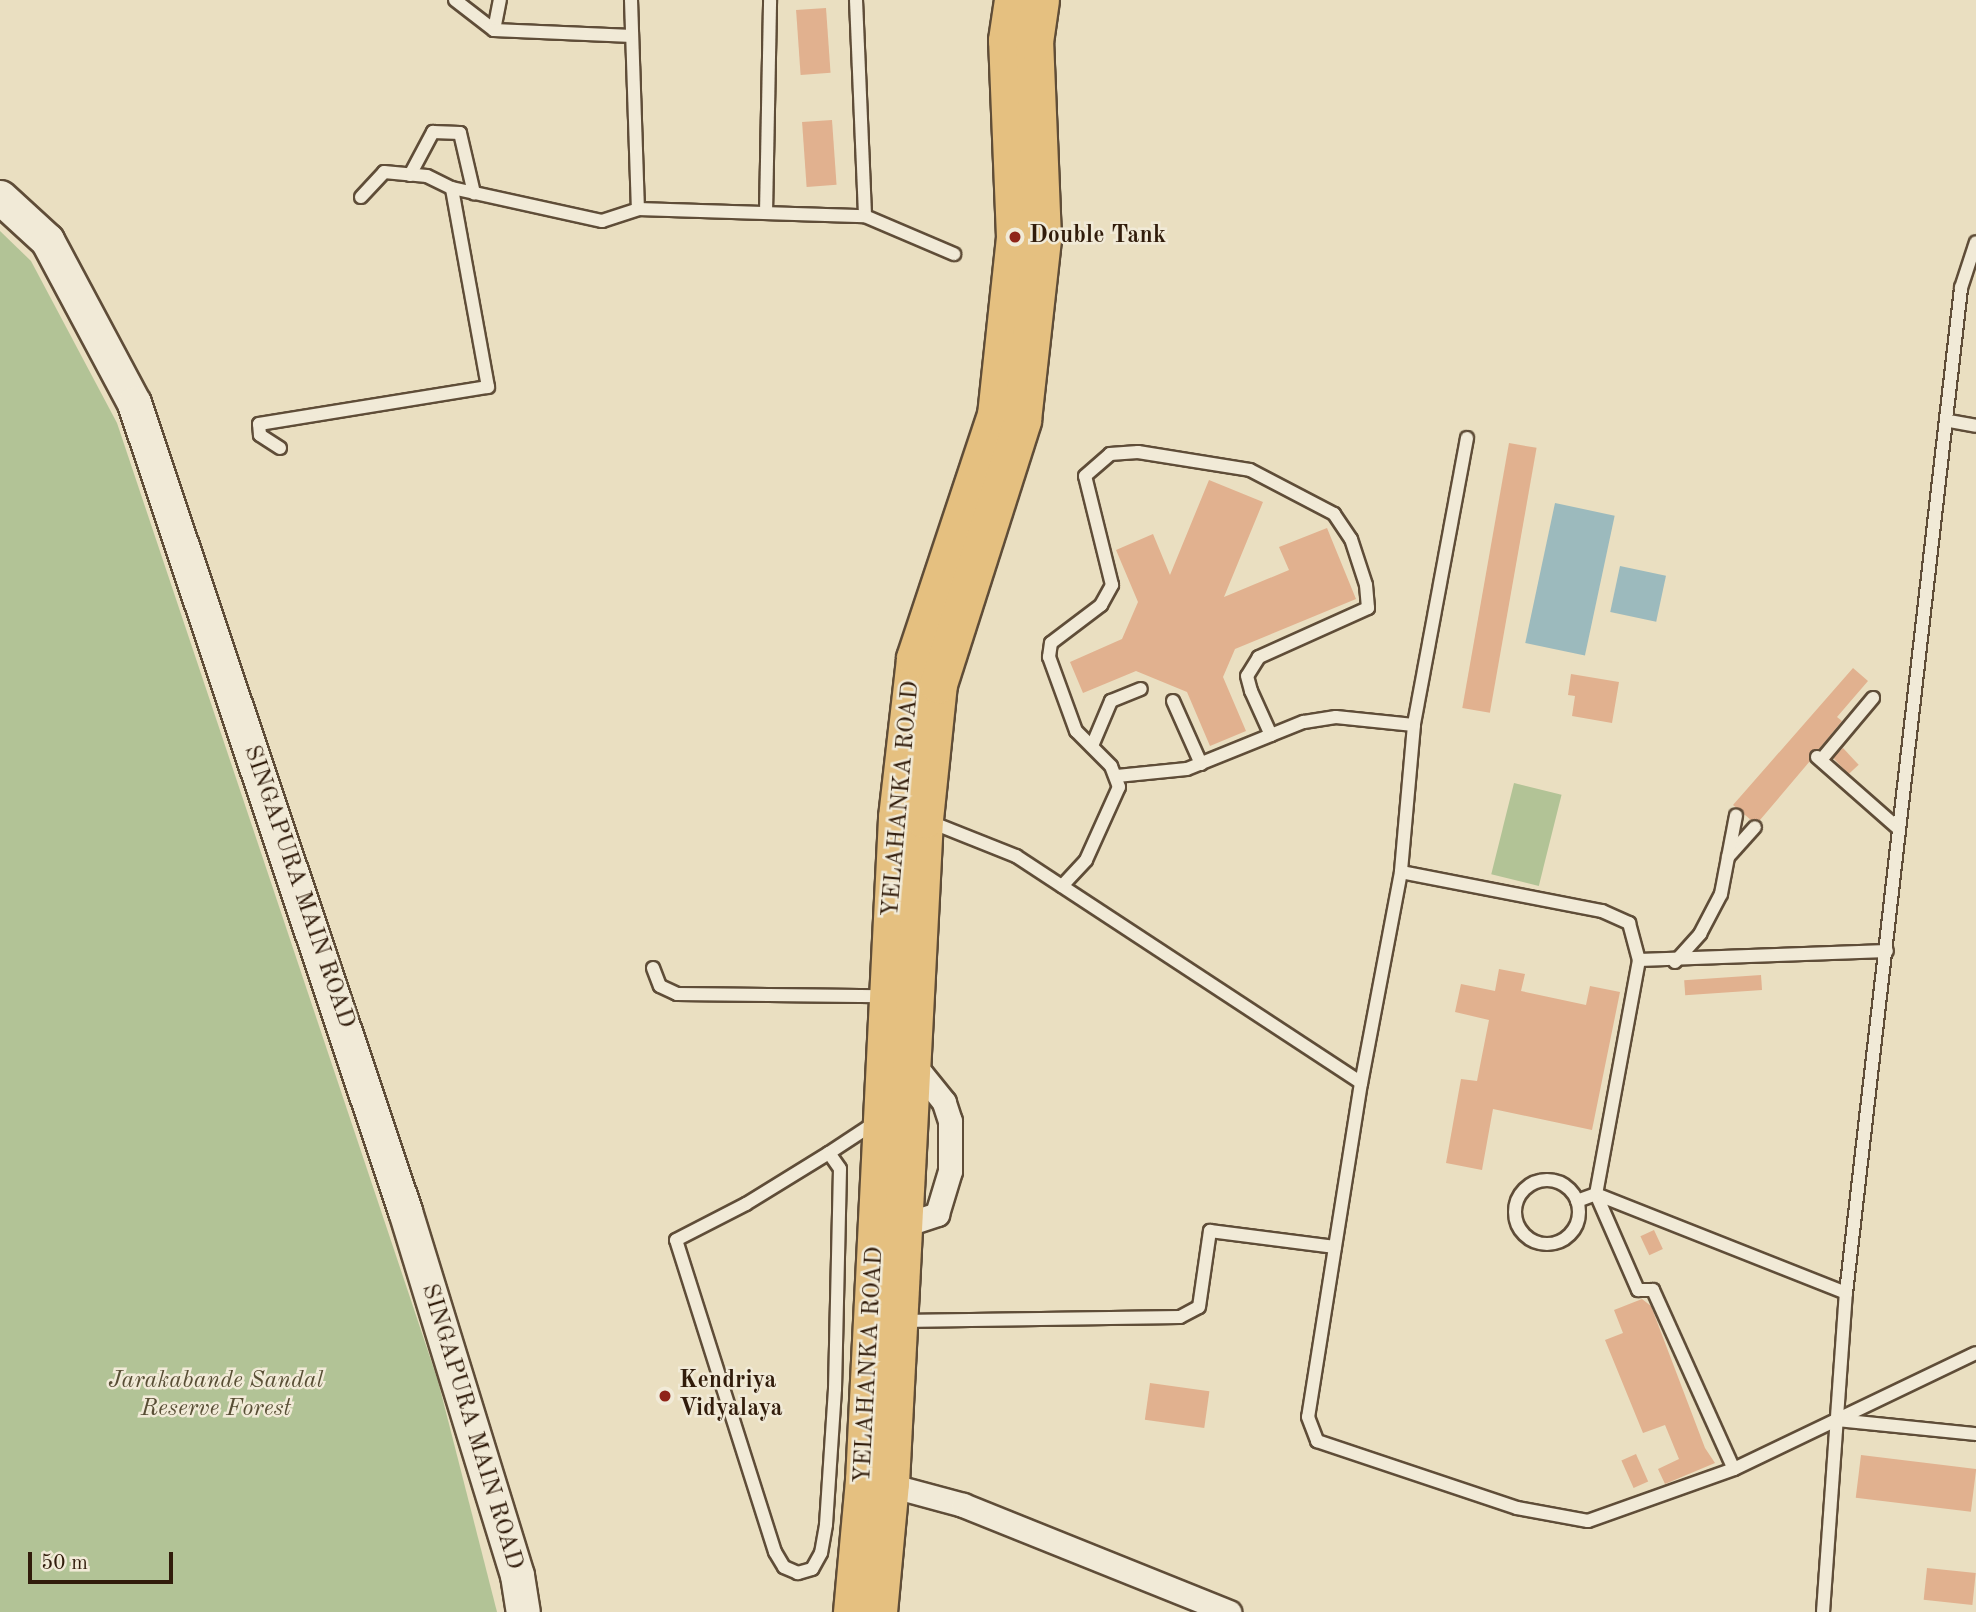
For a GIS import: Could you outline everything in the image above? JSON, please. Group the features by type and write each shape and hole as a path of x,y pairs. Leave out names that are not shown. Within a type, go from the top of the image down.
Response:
{"main road":[{"name":"YELAHANKA ROAD","path":"852,1612 877,1482 899,1321 911,1072 910,818 915,658 996,415 1016,237 1007,40 1013,0"},
{"name":"YELAHANKA ROAD","path":"878,1612 882,1118 888,996 910,818 938,684 1022,421 1042,238 1034,41 1040,0"}],"street":[{"name":"SINGAPURA MAIN ROAD","path":"0,197 47,240 134,402 405,1211 517,1575 523,1612"},
{"path":"877,1482 963,1505 1229,1612"}],"lane":[{"path":"455,0 494,30 632,36"},
{"path":"494,30 500,0"},
{"path":"631,0 638,209"},
{"path":"766,213 770,0"},
{"path":"856,0 865,216"},
{"path":"410,175 433,132 460,133 474,193"},
{"path":"360,197 384,172 426,176 452,188 602,221 638,209 865,216 954,254"},
{"path":"280,448 260,435 259,424 488,387 452,188"},
{"path":"1823,1612 1846,1293 1949,421 1961,288 1974,249"},
{"path":"1949,421 1976,426"},
{"path":"1467,438 1414,725 1401,873 1361,1083 1308,1417 1317,1441 1517,1508 1588,1521 1734,1469 1976,1353"},
{"path":"1062,886 1086,860 1119,787 1117,776 1073,724 1049,657 1051,643 1101,605 1112,585 1085,476 1102,459 1124,451 1250,470 1334,514 1345,525 1366,585 1368,608 1269,651 1252,665 1247,676 1251,691 1271,735"},
{"path":"1091,747 1111,701 1141,690"},
{"path":"1873,698 1819,758 1899,829"},
{"path":"1173,701 1201,764"},
{"path":"1117,776 1165,774 1201,764 1304,722 1336,717 1414,725"},
{"path":"1675,962 1700,934 1721,894 1736,815"},
{"path":"910,818 1016,856 1361,1083"},
{"path":"1728,858 1755,827"},
{"path":"1401,873 1602,911 1629,923 1639,960 1596,1194 1638,1290 1653,1290 1734,1469"},
{"path":"1639,960 1675,962 1887,951"},
{"path":"653,968 660,986 677,994 888,996"},
{"path":"830,1153 840,1169 835,1389 826,1525 821,1553 812,1569 798,1573 784,1567 775,1552 676,1240 747,1204 882,1118"},
{"path":"1542,1180 1563,1184 1577,1201 1578,1221 1557,1243 1536,1243 1516,1221 1516,1199 1522,1190 1542,1180"},
{"path":"1577,1201 1596,1194 1846,1293"},
{"path":"899,1321 1180,1317 1199,1307 1210,1231 1335,1247"},
{"path":"1837,1420 1976,1434"}],"green space":[{"name":"Jarakabande Sandal Reserve Forest","path":"0,231 31,261 117,423 438,1381 497,1612 0,1612"},
{"path":"1514,783 1562,795 1539,886 1491,874"}],"water":[{"path":"1555,503 1615,516 1585,656 1525,643"},
{"path":"1620,566 1666,576 1656,622 1610,612"}],"building":[{"path":"826,8 831,73 801,75 796,10"},
{"path":"832,120 837,185 807,187 802,122"},
{"path":"1509,443 1537,448 1490,713 1462,708"},
{"path":"1209,480 1263,502 1224,597 1289,570 1279,547 1327,528 1356,599 1235,649 1223,677 1246,731 1210,746 1187,692 1136,671 1083,693 1070,662 1122,639 1138,602 1116,550 1153,534 1170,575"},
{"path":"1853,668 1868,681 1837,717 1842,721 1819,749 1810,752 1810,761 1760,820 1751,820 1733,805"},
{"path":"1571,674 1619,682 1612,723 1572,716 1575,696 1568,695"},
{"path":"1843,748 1859,765 1848,774 1833,758"},
{"path":"1499,969 1525,974 1521,991 1586,1005 1590,986 1620,992 1592,1130 1493,1109 1482,1170 1446,1163 1461,1079 1477,1081 1489,1020 1455,1012 1461,984 1495,991"},
{"path":"1761,975 1762,990 1685,995 1684,980"},
{"path":"1654,1230 1663,1249 1649,1255 1640,1236"},
{"path":"1642,1299 1651,1306 1705,1448 1715,1463 1665,1484 1658,1469 1679,1459 1665,1425 1643,1433 1605,1340 1623,1333 1614,1310"},
{"path":"1150,1383 1209,1391 1204,1428 1145,1420"},
{"path":"1636,1454 1648,1481 1634,1488 1621,1461"},
{"path":"1861,1455 1976,1469 1971,1512 1856,1498"},
{"path":"1927,1568 1976,1573 1972,1605 1924,1600"}],"place":[{"name":"Double Tank","path":"1015,237"},
{"name":"Kendriya Vidyalaya","path":"665,1396"}]}
